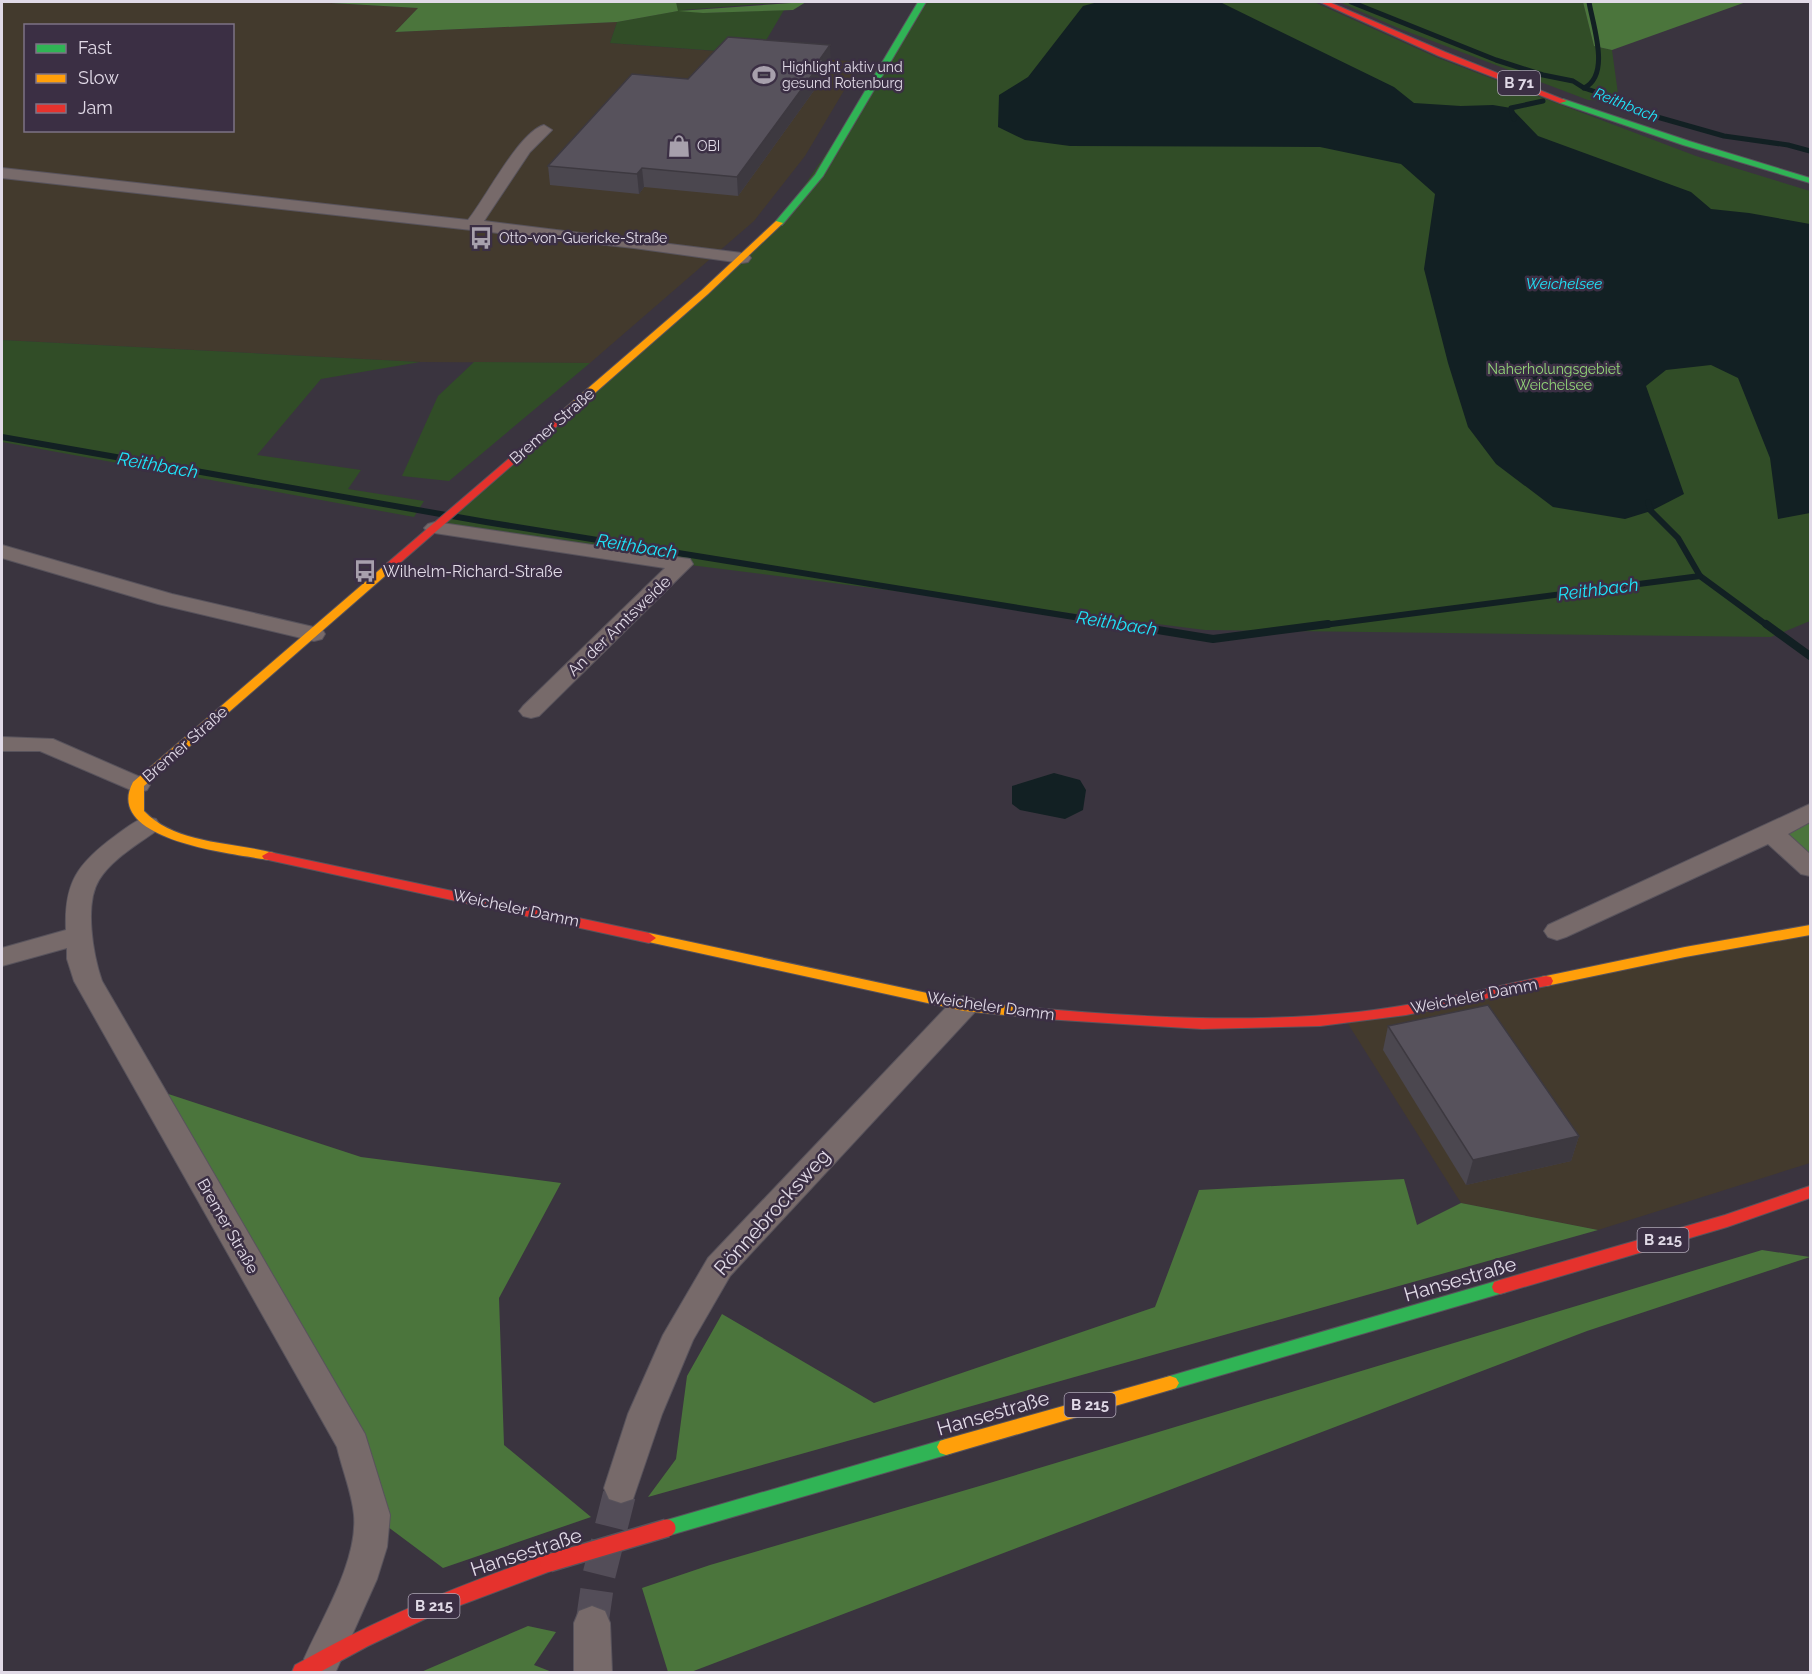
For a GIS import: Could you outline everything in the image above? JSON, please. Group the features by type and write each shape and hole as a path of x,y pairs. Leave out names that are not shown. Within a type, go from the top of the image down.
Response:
{"street":[{"name":"Bremer Straße","path":"312,1666 359,1579 369,1547 372,1515 353,1444 88,981 81,959 78,904 86,878 106,855 147,825 137,814 133,800 138,785 459,508 779,223 819,176 922,2"},
{"name":"B 71","path":"1324,2 1456,59 1634,125 1810,181"},
{"path":"1634,125 1749,155 1810,166"},
{"path":"472,225 486,209 524,149 544,129"},
{"path":"2,173 634,243 742,258"},
{"name":"An der Amtsweide","path":"438,525 682,564 531,711"},
{"path":"2,551 166,599 314,633"},
{"path":"2,744 44,744 138,785"},
{"path":"1557,931 1771,833 1810,812"},
{"name":"Weicheler Damm","path":"147,825 170,834 964,1006 1135,1022 1345,1019 1401,1010 1654,958 1810,930"},
{"path":"1771,833 1810,868"},
{"path":"2,957 79,936"},
{"name":"Rönnebrocksweg","path":"621,1488 645,1414 679,1335 719,1267 964,1006"},
{"name":"Hansestraße","path":"312,1666 384,1628 450,1599 549,1563 1564,1269 1727,1221 1810,1192"},
{"path":"592,1623 593,1672"}],"shaded area":[{"path":"2,2 314,2 418,8 395,32 617,22 610,43 861,62 805,156 754,221 590,363 420,362 2,340"},
{"path":"1810,930 1810,1163 1598,1230 1461,1203 1345,1019"}],"green space":[{"path":"314,2 676,2 678,11 617,22 395,32 418,8"},
{"path":"676,2 789,2 682,10 703,13 784,10 758,54 610,43 617,22 677,11"},
{"path":"806,2 793,10 703,13 678,11"},
{"name":"Naherholungsgebiet Weichelsee","path":"922,2 1314,2 1438,58 1696,156 1810,191 1810,621 1771,637 1205,630 682,564 435,528 779,223 863,99"},
{"path":"1339,2 1583,2 1594,46 1612,50 1619,101 1588,100 1398,28"},
{"path":"1583,2 1746,2 1612,50 1594,46"},
{"path":"2,340 420,362 321,379 257,455 361,470 348,489 424,501 414,517 2,442"},
{"path":"474,362 590,363 449,481 402,476 438,396"},
{"path":"1810,812 1810,868 1771,833"},
{"path":"147,1087 361,1157 561,1183 499,1298 504,1445 591,1517 443,1568 372,1515 364,1477"},
{"path":"1404,1179 1417,1225 1461,1203 1598,1230 648,1497 676,1459 687,1376 722,1314 874,1403 1155,1307 1199,1190"},
{"path":"1762,1250 1810,1257 1587,1331 691,1672 668,1672 642,1588 710,1565"},
{"path":"528,1626 556,1632 534,1665 552,1672 421,1672"}],"water":[{"name":"Weichelsee","path":"1098,2 1220,2 1394,87 1414,103 1461,106 1493,105 1511,108 1538,136 1691,192 1711,209 1810,224 1810,513 1778,519 1770,458 1738,378 1711,365 1666,370 1646,386 1684,494 1651,511 1625,519 1553,507 1496,464 1468,427 1448,363 1424,269 1435,194 1401,164 1320,147 1070,146 1025,140 998,127 999,95 1028,77 1083,6"},
{"path":"1054,773 1080,780 1086,790 1083,810 1065,819 1020,810 1012,804 1012,786"}],"building":[{"path":"728,37 830,45 820,59 823,60 737,177 642,168 637,174 548,166 632,74 688,79"},
{"path":"1488,1005 1579,1136 1473,1160 1388,1026"}],"waterway":[{"path":"1351,2 1496,60 1543,75 1573,81 1584,88"},
{"path":"1584,88 1592,82 1599,61 1589,2"},
{"name":"Reithbach","path":"1584,88 1602,94 1622,107 1724,136 1788,145 1810,151"},
{"name":"Reithbach","path":"1514,119 1511,108 1543,101"},
{"name":"Reithbach","path":"2,437 486,522 1130,626"},
{"name":"Reithbach","path":"1648,502 1651,511 1678,538 1700,576"},
{"name":"Reithbach","path":"1316,626 1700,576"},
{"path":"1700,576 1768,626"},
{"name":"Reithbach","path":"1121,624 1213,639 1328,624"},
{"path":"1766,624 1810,656"}],"tunnel":[{"path":"592,1623 599,1575 621,1488"}],"traffic: fast":[{"path":"779,223 819,176 922,2"},
{"path":"1563,101 1686,143 1810,181"},
{"path":"1170,1383 1500,1287"},
{"path":"667,1528 946,1447"}],"traffic: slow":[{"path":"568,411 705,292 779,223"},
{"path":"269,856 197,842 160,829 146,821 137,812 138,785 389,567"},
{"path":"1546,981 1685,952 1810,930"},
{"path":"649,938 964,1006 1045,1014"},
{"path":"946,1447 1170,1383"}],"traffic: jam":[{"path":"1324,2 1442,54 1563,101"},
{"path":"389,567 568,411"},
{"path":"269,856 649,938"},
{"path":"1045,1014 1202,1024 1320,1021 1406,1010 1546,981"},
{"path":"1500,1287 1727,1221 1810,1192"},
{"path":"549,1563 667,1528"},
{"path":"302,1672 361,1639 422,1610 549,1563"}],"place":[{"name":"Highlight aktiv und gesund Rotenburg","path":"764,75"},
{"name":"OBI","path":"679,146"},
{"name":"Otto-von-Guericke-Straße","path":"481,238"},
{"name":"Wilhelm-Richard-Straße","path":"365,571"}]}
